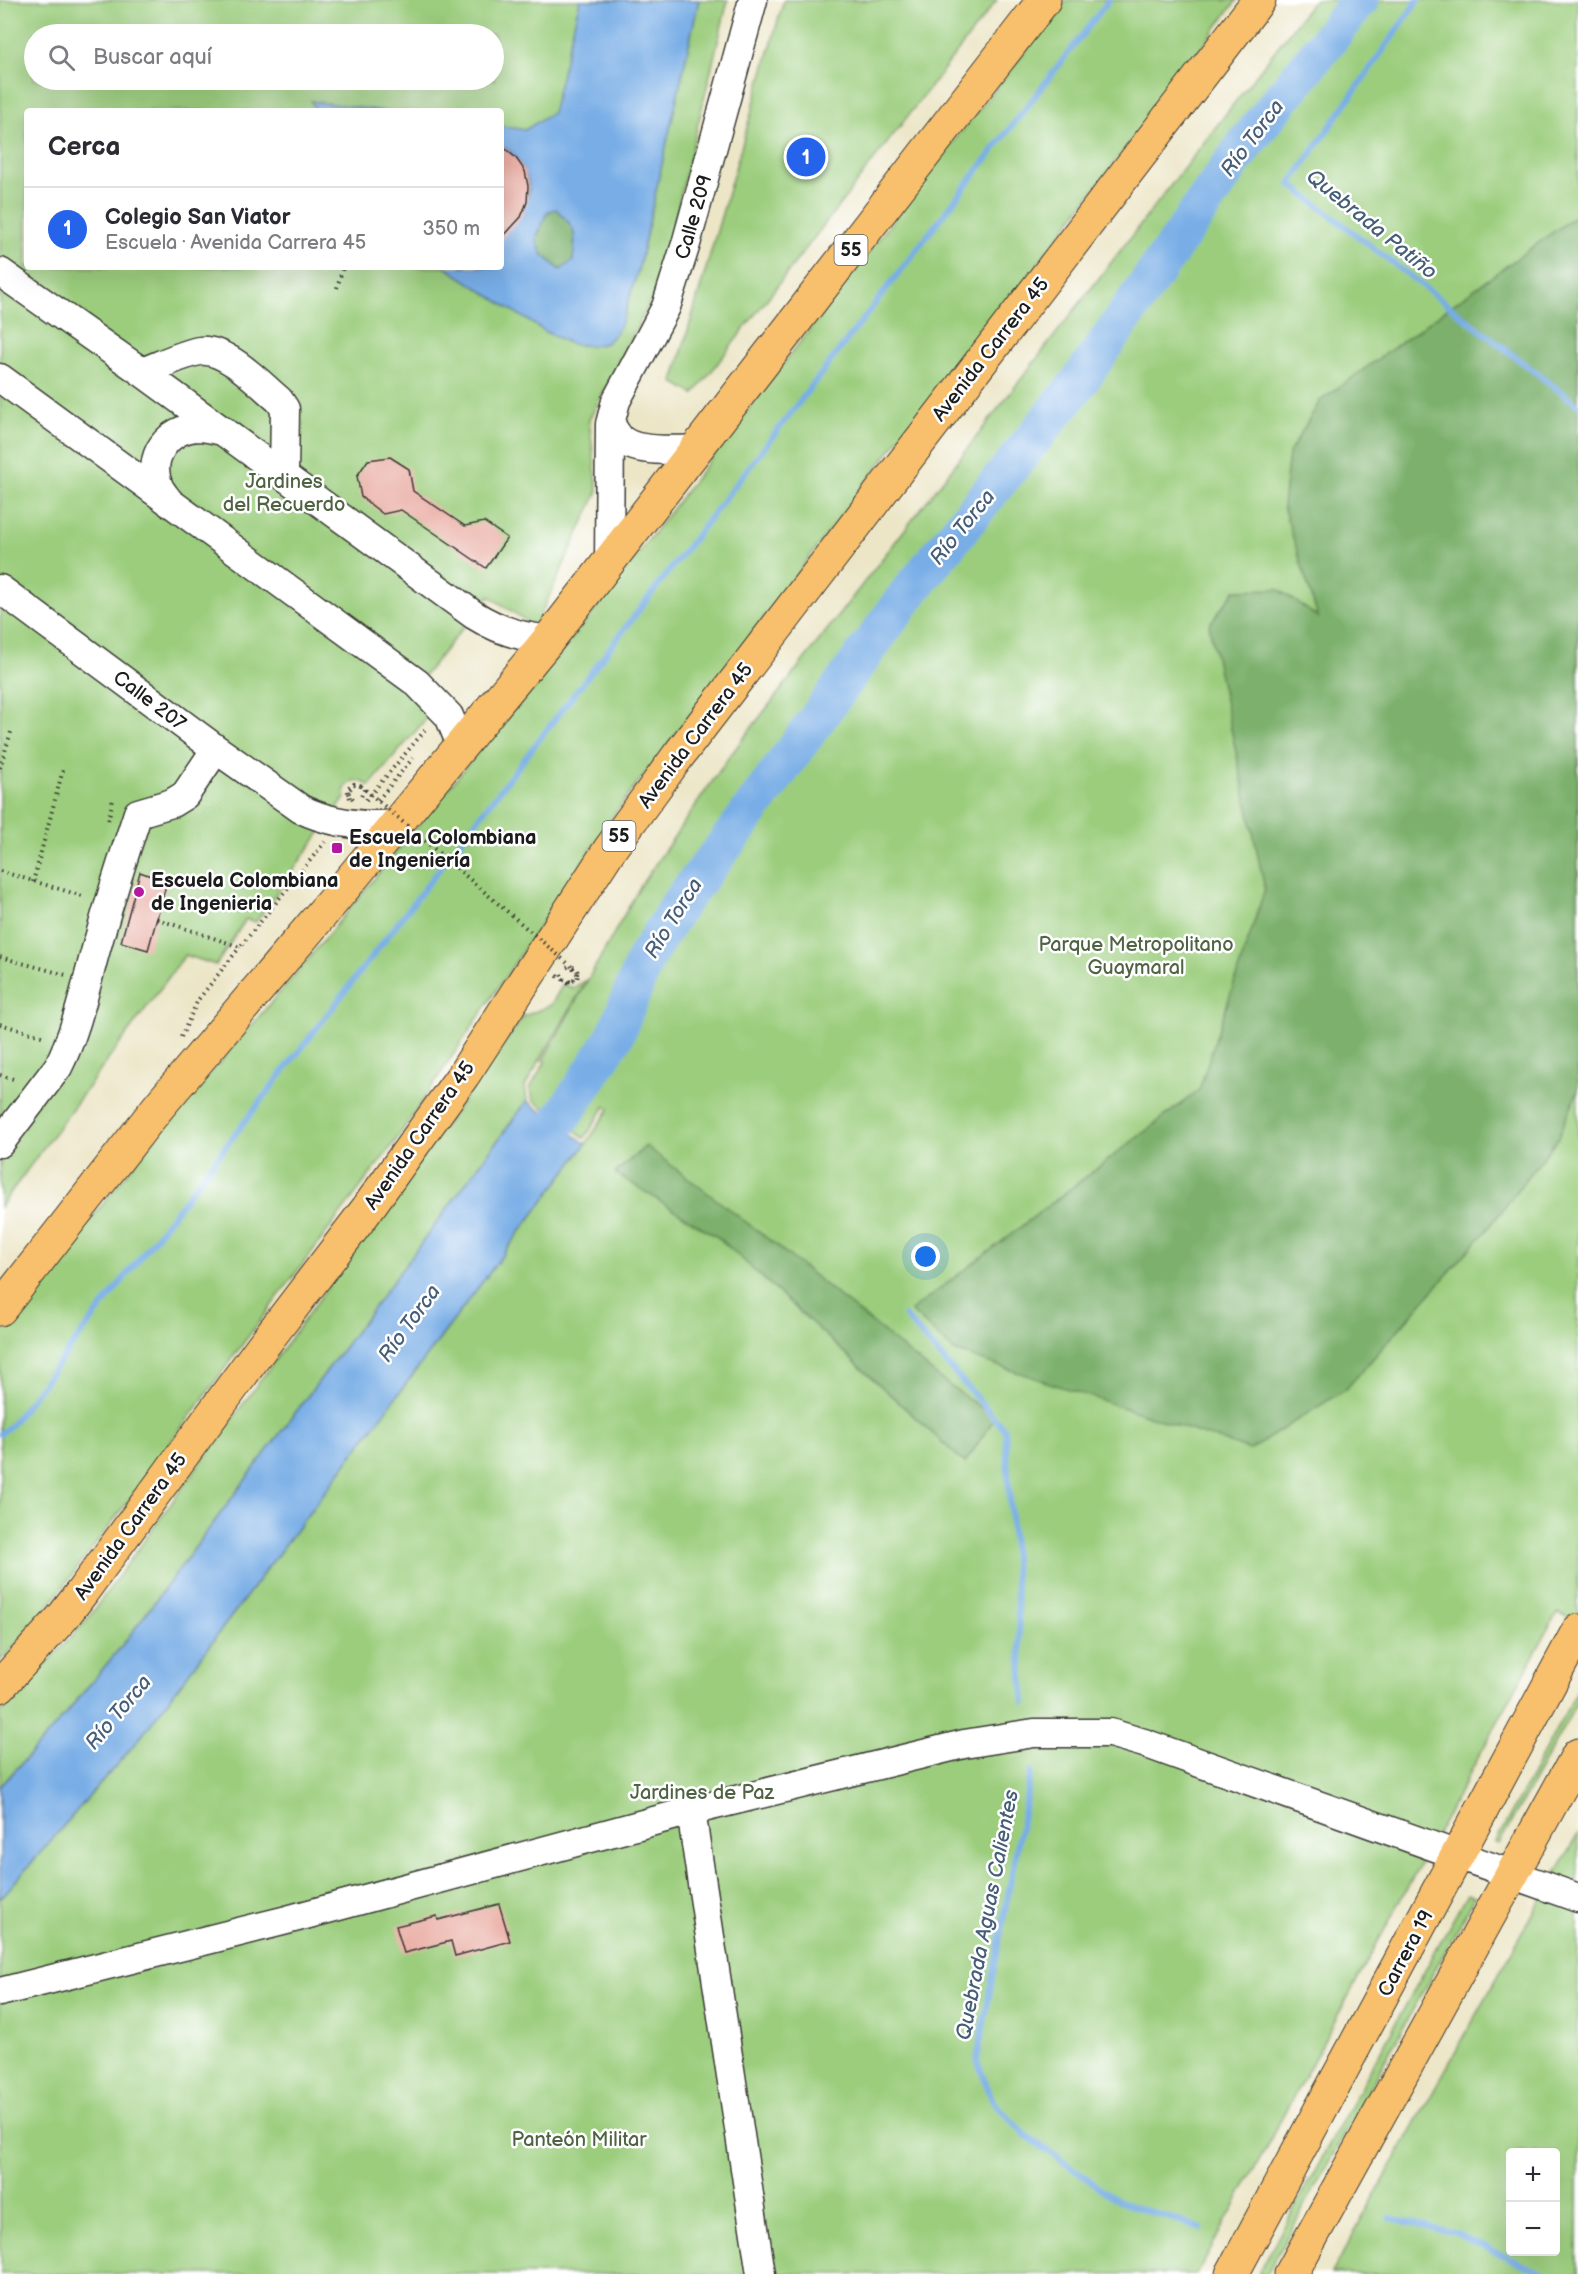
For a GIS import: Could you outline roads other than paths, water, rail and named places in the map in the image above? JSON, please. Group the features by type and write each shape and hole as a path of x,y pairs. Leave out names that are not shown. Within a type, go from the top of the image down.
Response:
{"main road":[{"name":"55","path":"0,1309 159,1106 549,639 1044,0"},
{"name":"Avenida Carrera 45","path":"0,1686 62,1618 261,1348 372,1203 464,1074 610,849 678,756 1259,0"},
{"name":"Carrera 19","path":"1232,2274 1578,1631"},
{"path":"1292,2274 1578,1755"}],"street":[{"name":"Calle 209","path":"609,563 610,424 616,401 666,307 686,244 753,0"},
{"path":"0,272 284,475 474,615 510,633 529,638 549,639"},
{"path":"152,380 200,351 214,351 225,356 279,400 285,409 284,475"},
{"path":"0,378 417,683 449,716 461,745"},
{"path":"106,457 134,454 146,450 157,442 165,418 152,380"},
{"path":"610,424 622,441 641,447 666,451 697,449"},
{"path":"170,504 159,487 156,472 156,458 162,445 173,434 186,429 200,427 223,431"},
{"name":"Calle 207","path":"0,589 301,809 316,816 349,811 379,826 396,824"},
{"path":"0,1143 63,1057 80,1010 108,904 138,813 179,800 185,795 216,749"},
{"path":"0,1992 283,1921 691,1811 964,1744 1034,1734 1110,1733 1156,1747 1578,1898"},
{"path":"691,1811 761,2274"}],"water":[{"path":"580,0 699,0 639,267 623,319 616,333 606,343 593,346 571,344 546,332 450,270 504,270 504,229 525,206 529,193 527,177 523,169 514,156 504,148 504,126 525,130 552,113","holes":["556,209 571,227 575,243 573,261 560,270 542,254 536,239 547,212"]},
{"path":"311,101 363,108 314,108"},
{"path":"527,1101 586,1144 140,1738 0,1899 0,1787 59,1722 125,1642"}],"waterway":[{"path":"0,1434 11,1425 1109,0"},
{"name":"Río Torca","path":"527,1164 565,1113 615,1036 646,957 682,900 735,832 909,592 1076,386 1246,143 1360,0"},
{"name":"Quebrada Patiño","path":"1418,0 1290,184 1578,405"},
{"name":"Quebrada Aguas Calientes","path":"905,1316 1005,1430 1024,1702"},
{"name":"Quebrada Aguas Calientes","path":"1031,1772 977,2060 993,2101 1024,2134 1120,2202 1201,2228"},
{"name":"Quebrada Aguas Calientes","path":"1391,2218 1452,2232 1543,2274"}],"place":[{"name":"Colegio San Viator","path":"806,157"},
{"name":"Escuela Colombiana de Ingeniería","path":"337,848"},
{"name":"Escuela Colombiana de Ingenieria","path":"139,892"}],"park label":[{"name":"Jardines del Recuerdo","path":"284,492"},
{"name":"Parque Metropolitano Guaymaral","path":"1136,956"},
{"name":"Jardines de Paz","path":"702,1792"},
{"name":"Panteón Militar","path":"579,2139"}]}
